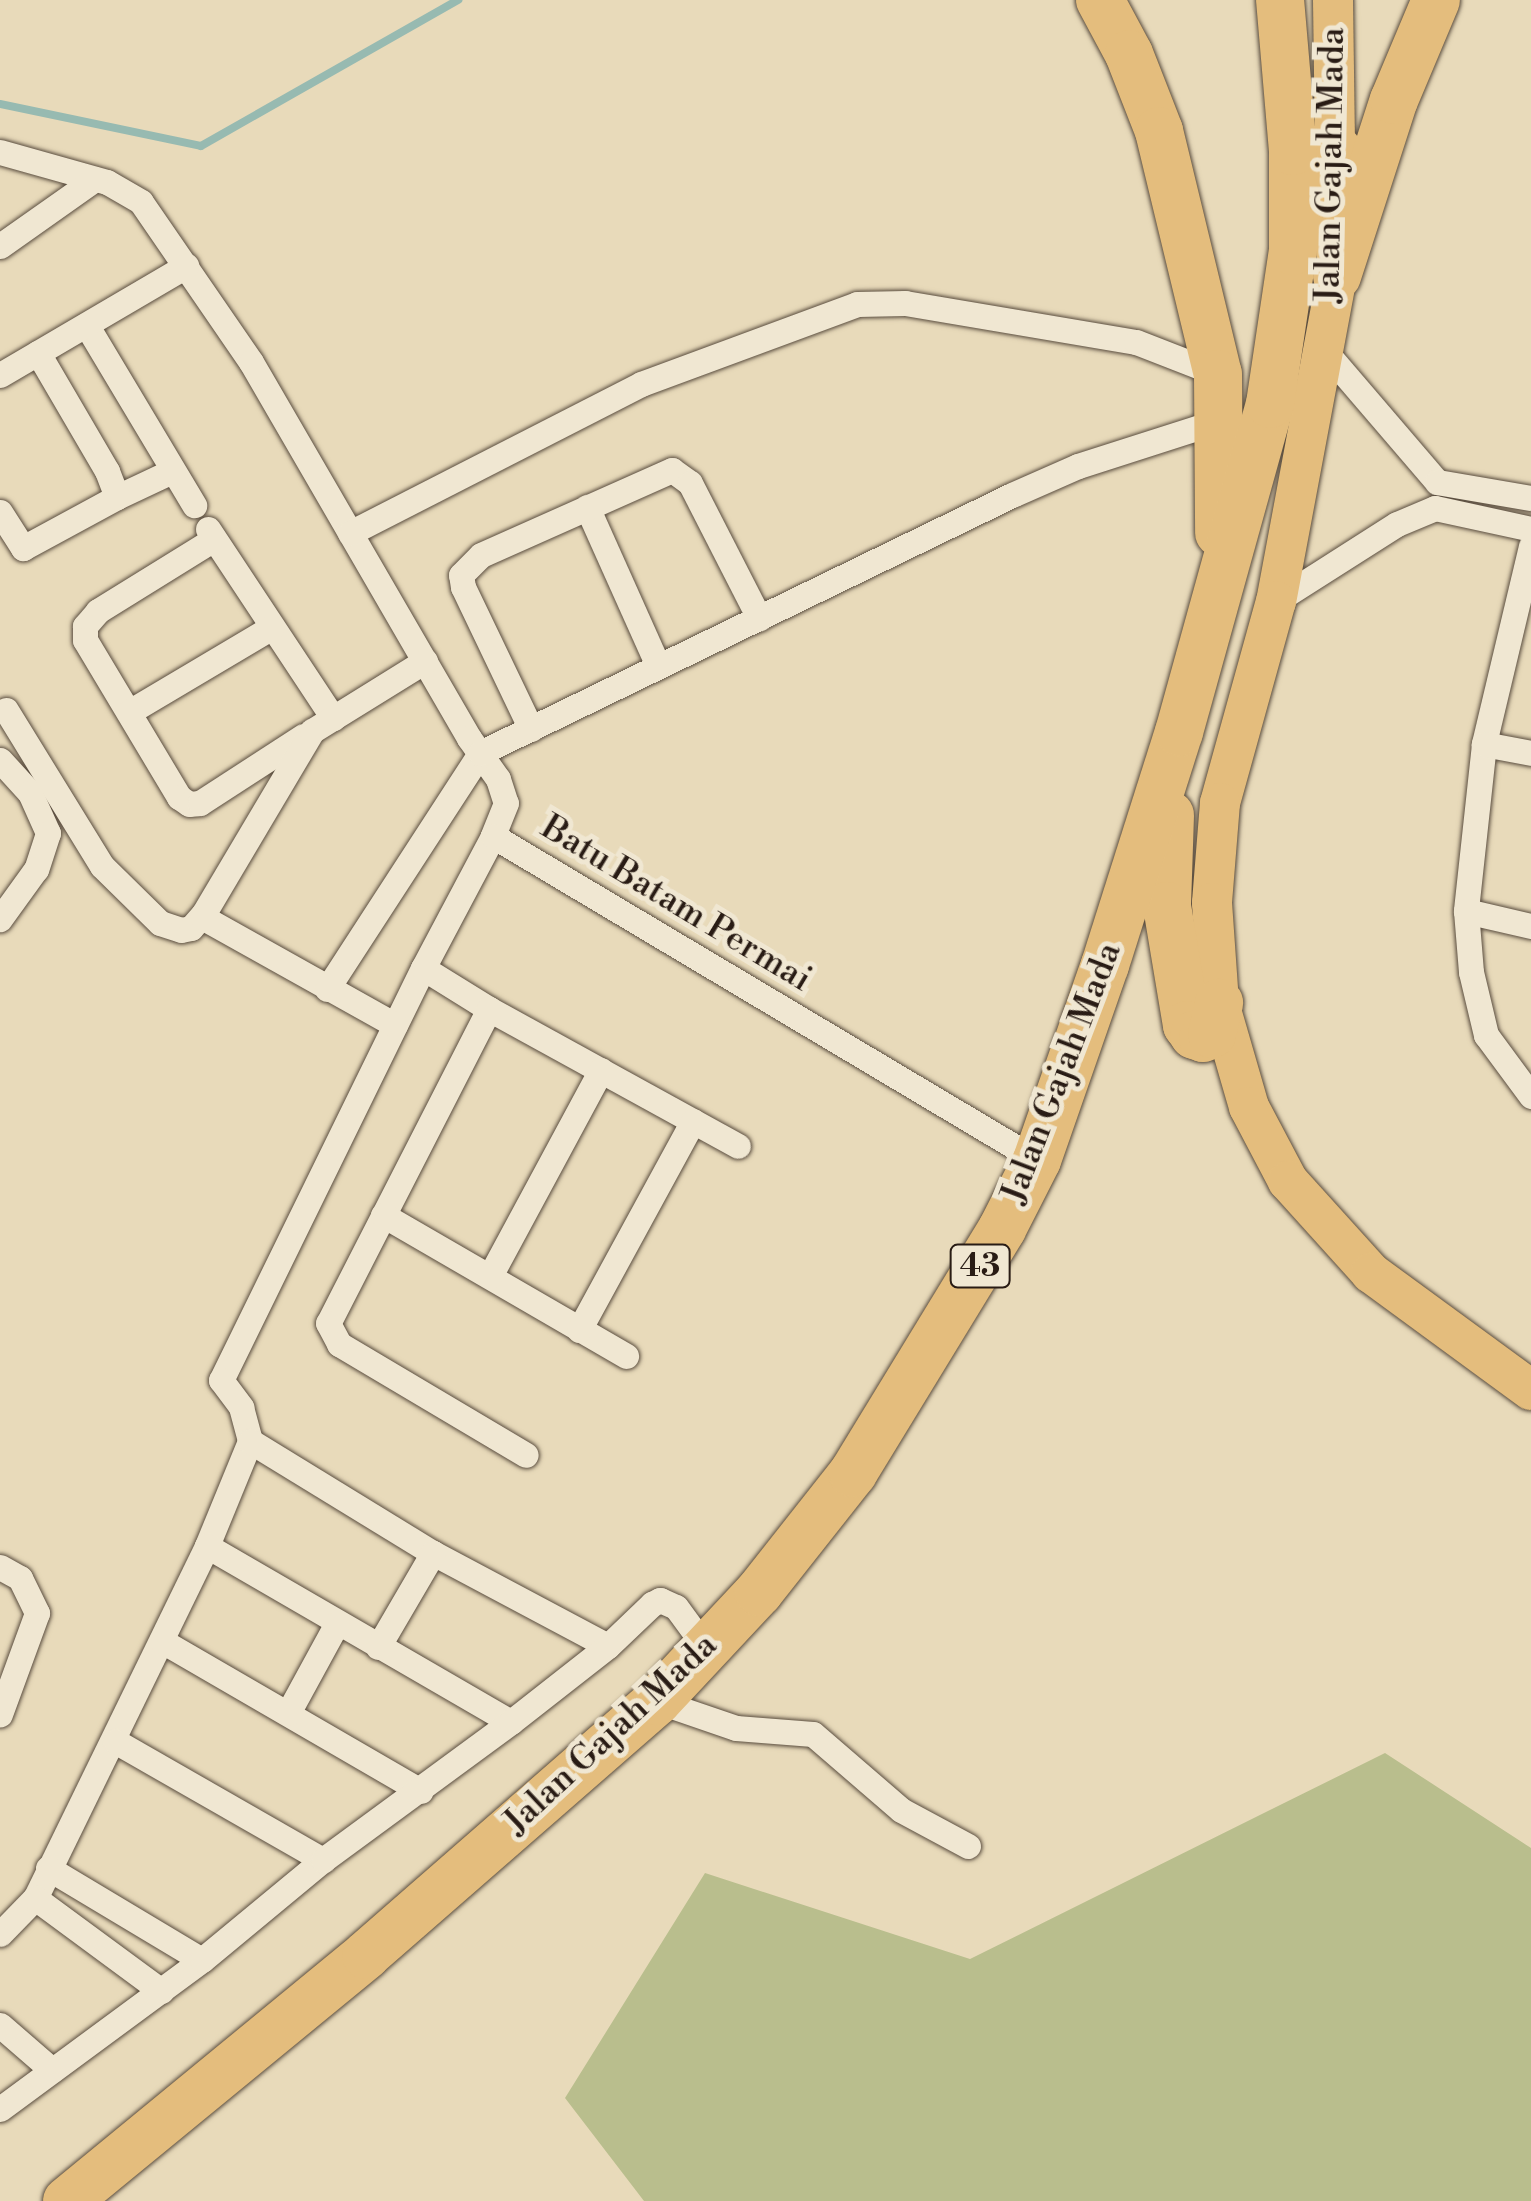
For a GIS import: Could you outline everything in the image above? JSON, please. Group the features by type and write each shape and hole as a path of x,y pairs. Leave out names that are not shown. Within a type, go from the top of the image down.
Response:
{"highway":[{"path":"1100,0 1130,54 1159,131 1218,374 1220,521 1211,616"},
{"name":"Jalan Gajah Mada","path":"67,2201 366,1954 657,1701 792,1552 863,1459 929,1354 1037,1160 1179,732 1255,467 1280,357 1293,251 1315,150 1280,0"},
{"path":"1336,276 1394,100 1436,0"},
{"path":"1179,732 1168,835 1168,906 1187,1025 1194,1035 1203,1038 1212,1034 1218,1003"}],"main road":[{"name":"Jalan Gajah Mada","path":"1332,0 1315,150 1336,276 1276,600 1220,803 1212,903 1218,1003 1249,1107 1288,1181 1371,1273 1531,1390"}],"street":[{"path":"0,152 95,178 122,188 141,202 251,362 504,790 504,815 493,836"},
{"path":"0,246 95,178"},
{"path":"0,376 186,266"},
{"path":"350,533 640,384 856,304 904,303 1136,342 1218,374"},
{"path":"88,326 194,505"},
{"path":"1324,350 1436,495 1531,528"},
{"path":"38,353 107,471 117,496"},
{"path":"328,990 480,754 1078,466 1218,421"},
{"path":"530,728 462,587 462,575 481,555 669,470 682,474 724,545 758,618"},
{"path":"0,562 117,496 172,471"},
{"path":"1276,600 1398,524 1436,495 1531,498"},
{"path":"587,508 658,666"},
{"path":"0,512 24,548"},
{"path":"322,724 272,627 211,534 98,610 86,626 85,640 92,656 179,797 194,804 425,662"},
{"path":"1531,547 1484,744 1469,846 1466,911 1471,972 1486,1035 1531,1096"},
{"path":"129,712 272,627"},
{"path":"6,710 102,866 171,929 191,928 202,917 322,724"},
{"path":"1484,744 1531,753"},
{"path":"0,760 30,794 48,833 36,868 0,919"},
{"name":"Batu Batam Permai","path":"250,1440 241,1408 221,1380 423,968 493,836 1037,1160"},
{"path":"1466,911 1531,926"},
{"path":"202,917 395,1025"},
{"path":"423,968 738,1146"},
{"path":"490,1009 330,1316 332,1339 526,1455"},
{"path":"490,1276 601,1070"},
{"path":"579,1330 694,1122"},
{"path":"383,1215 626,1356"},
{"path":"0,1934 35,1898 115,1742 207,1546 250,1440 433,1554 608,1646"},
{"path":"207,1546 511,1722"},
{"path":"378,1647 433,1554"},
{"path":"0,1567 20,1578 37,1613 0,1714"},
{"path":"0,2108 202,1960 323,1860 422,1791 608,1646 660,1600 676,1606 706,1648"},
{"path":"288,1713 337,1623"},
{"path":"162,1641 422,1791"},
{"path":"657,1701 736,1728 813,1734 901,1810 968,1846"},
{"path":"115,1742 323,1860"},
{"path":"48,1868 202,1960"},
{"path":"35,1898 160,1990"},
{"path":"0,2026 52,2070"}],"green space":[{"path":"1385,1753 1531,1848 1531,2201 644,2201 565,2098 705,1873 970,1959"}],"waterway":[{"path":"0,104 201,146 458,0"}]}
